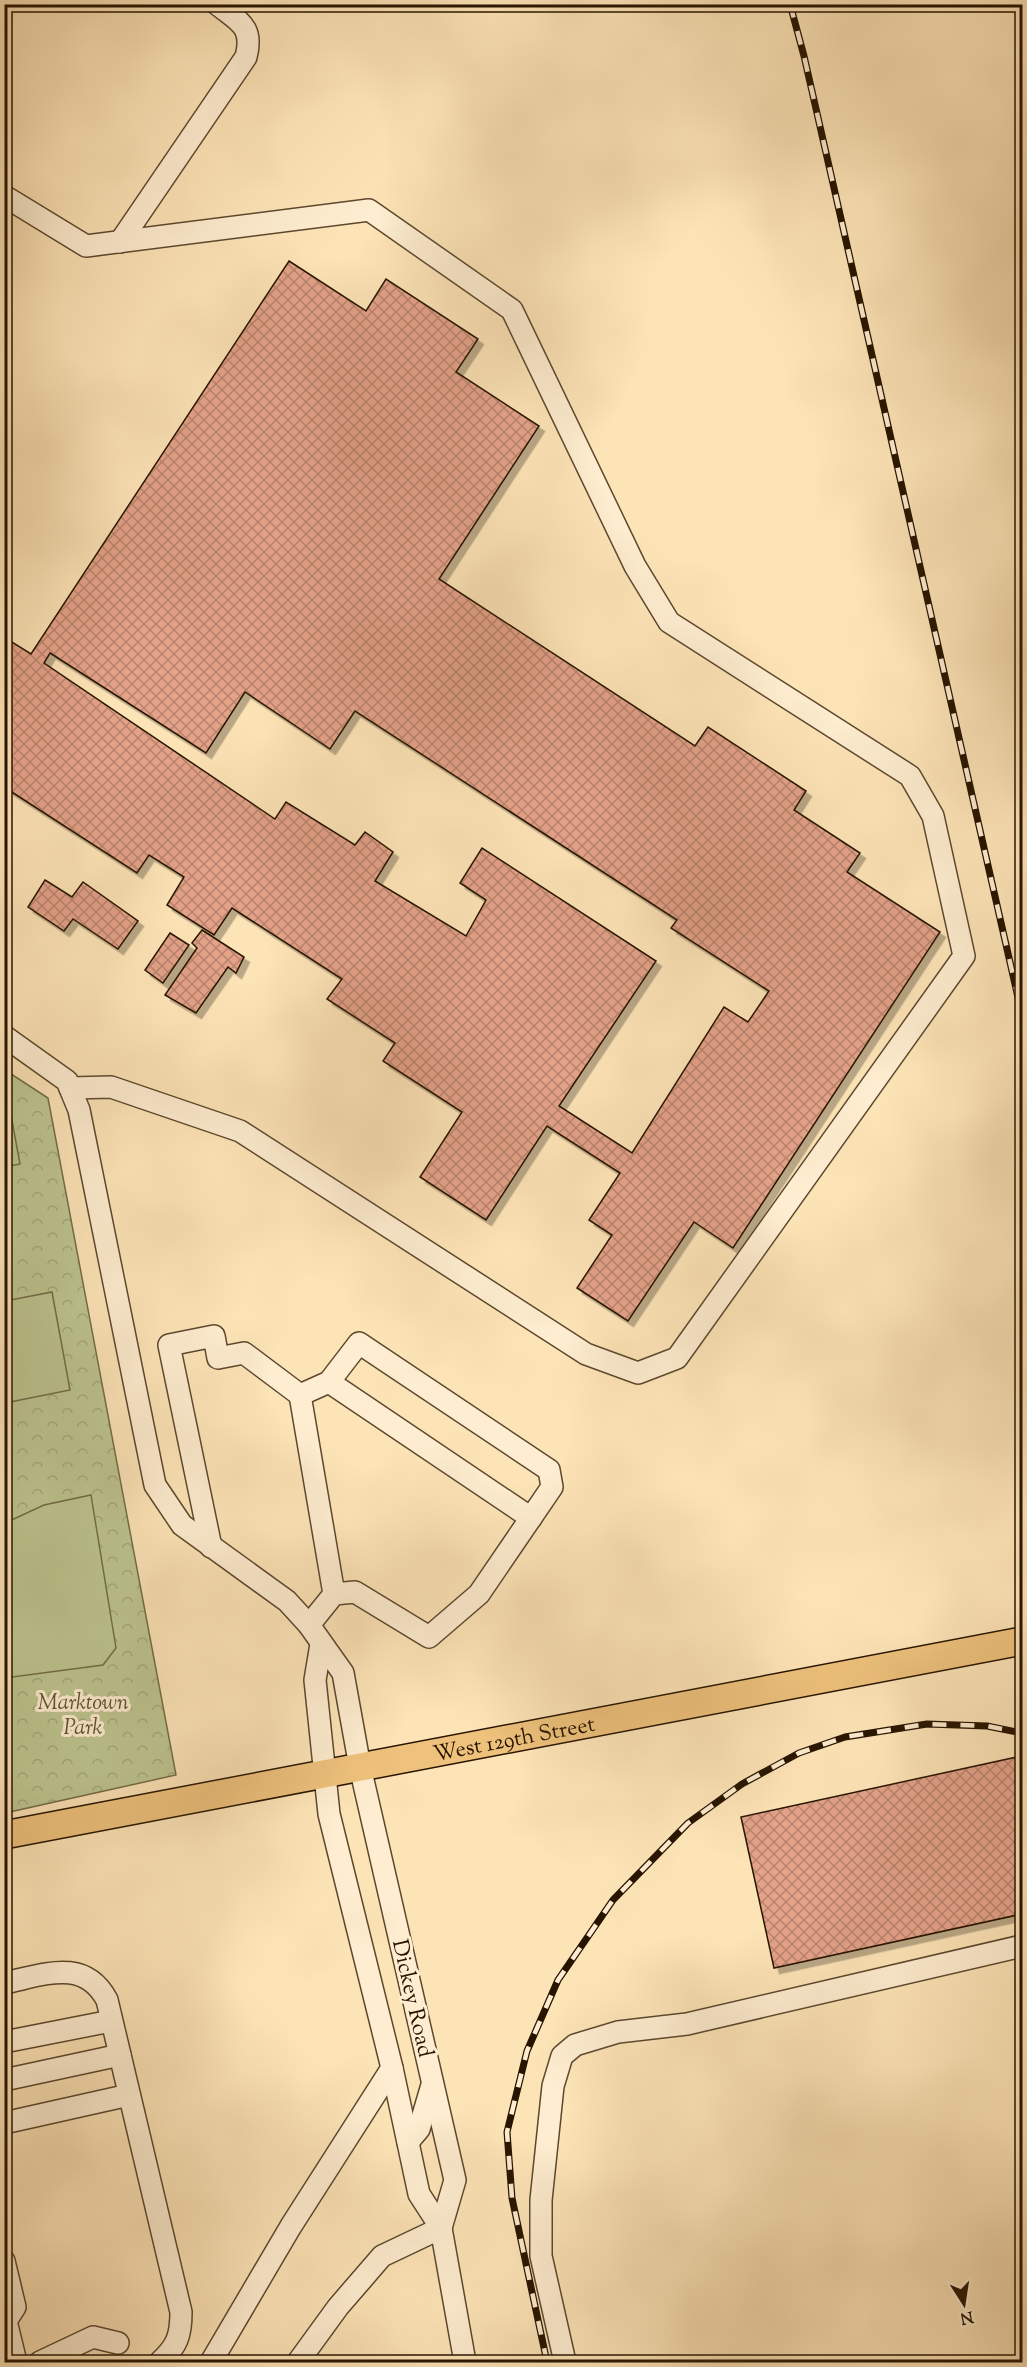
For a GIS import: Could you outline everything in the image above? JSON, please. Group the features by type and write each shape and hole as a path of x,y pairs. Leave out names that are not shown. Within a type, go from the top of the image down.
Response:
{"main road":[{"name":"West 129th Street","path":"4,1835 1023,1641"}],"street":[{"path":"120,242 246,57 250,40 245,27 217,4"},
{"path":"4,196 86,246 369,210 512,309 635,566 669,622 910,776 933,816 964,956 677,1358 638,1373 585,1354 240,1131 111,1087 70,1088 67,1081 41,1060 4,1036"},
{"name":"Dickey Road","path":"70,1088 79,1110 155,1485 182,1525 286,1601 309,1625 343,1673 360,1767 455,2180 441,2228"},
{"path":"212,1547 169,1345 214,1336 218,1358 244,1353 300,1395 334,1594"},
{"path":"300,1395 329,1382 359,1343 549,1470 552,1487 479,1594 429,1637 356,1592 334,1594 309,1625"},
{"path":"329,1382 531,1518"},
{"name":"Dickey Road","path":"321,1644 315,1680 322,1775 328,1814 392,2068 419,2194 441,2228 465,2362"},
{"path":"565,2362 541,2256 541,2200 553,2086 562,2055 575,2045 618,2032 687,2024 1023,1946"},
{"path":"4,1983 52,1974 79,1972 99,1985 107,2000 181,2312 181,2334 170,2353 160,2362"},
{"path":"4,2042 111,2021"},
{"path":"4,2080 120,2055"},
{"path":"211,2362 291,2226 392,2068"},
{"path":"408,2142 419,2129 433,2081"},
{"path":"4,2123 129,2096"},
{"path":"298,2362 338,2307 382,2256 441,2228"},
{"path":"4,2261 15,2307 6,2321 16,2362"},
{"path":"40,2362 93,2337 118,2343"}],"green space":[{"name":"Marktown Park","path":"5,1070 48,1098 176,1775 5,1813"},
{"path":"5,1093 7,1093 20,1164 5,1167"},
{"path":"52,1292 70,1390 5,1403 5,1301"},
{"path":"91,1495 116,1648 103,1665 5,1678 5,1523 44,1505"}],"building":[{"path":"289,261 366,311 386,279 478,339 456,372 539,426 439,579 695,746 708,727 806,791 794,810 860,853 847,872 940,932 733,1248 694,1222 628,1321 577,1288 612,1235 589,1220 620,1173 547,1126 486,1220 420,1177 462,1112 383,1061 395,1043 327,999 342,979 232,908 214,935 167,905 184,877 149,855 137,873 4,787 4,637 31,654","holes":["50,653 206,753 245,692 330,749 355,711 677,920 671,928 769,991 748,1022 724,1007 632,1153 559,1106 656,961 482,848 460,883 486,900 466,936 375,881 393,852 365,832 355,845 286,802 275,819 44,663"]},
{"path":"45,880 72,897 83,882 138,921 118,949 73,919 64,931 28,907"},
{"path":"202,930 244,957 236,973 228,967 196,1013 165,995 197,948 192,943"},
{"path":"170,933 189,945 163,983 145,970"},
{"path":"1017,1757 1022,1778 1022,1914 774,1968 741,1817"}],"railway":[{"path":"790,4 804,56 1022,1015"},
{"path":"547,2362 512,2198 507,2132 527,2051 558,1980 613,1900 688,1823 742,1784 799,1753 845,1737 927,1724 987,1726 1022,1733"}]}
